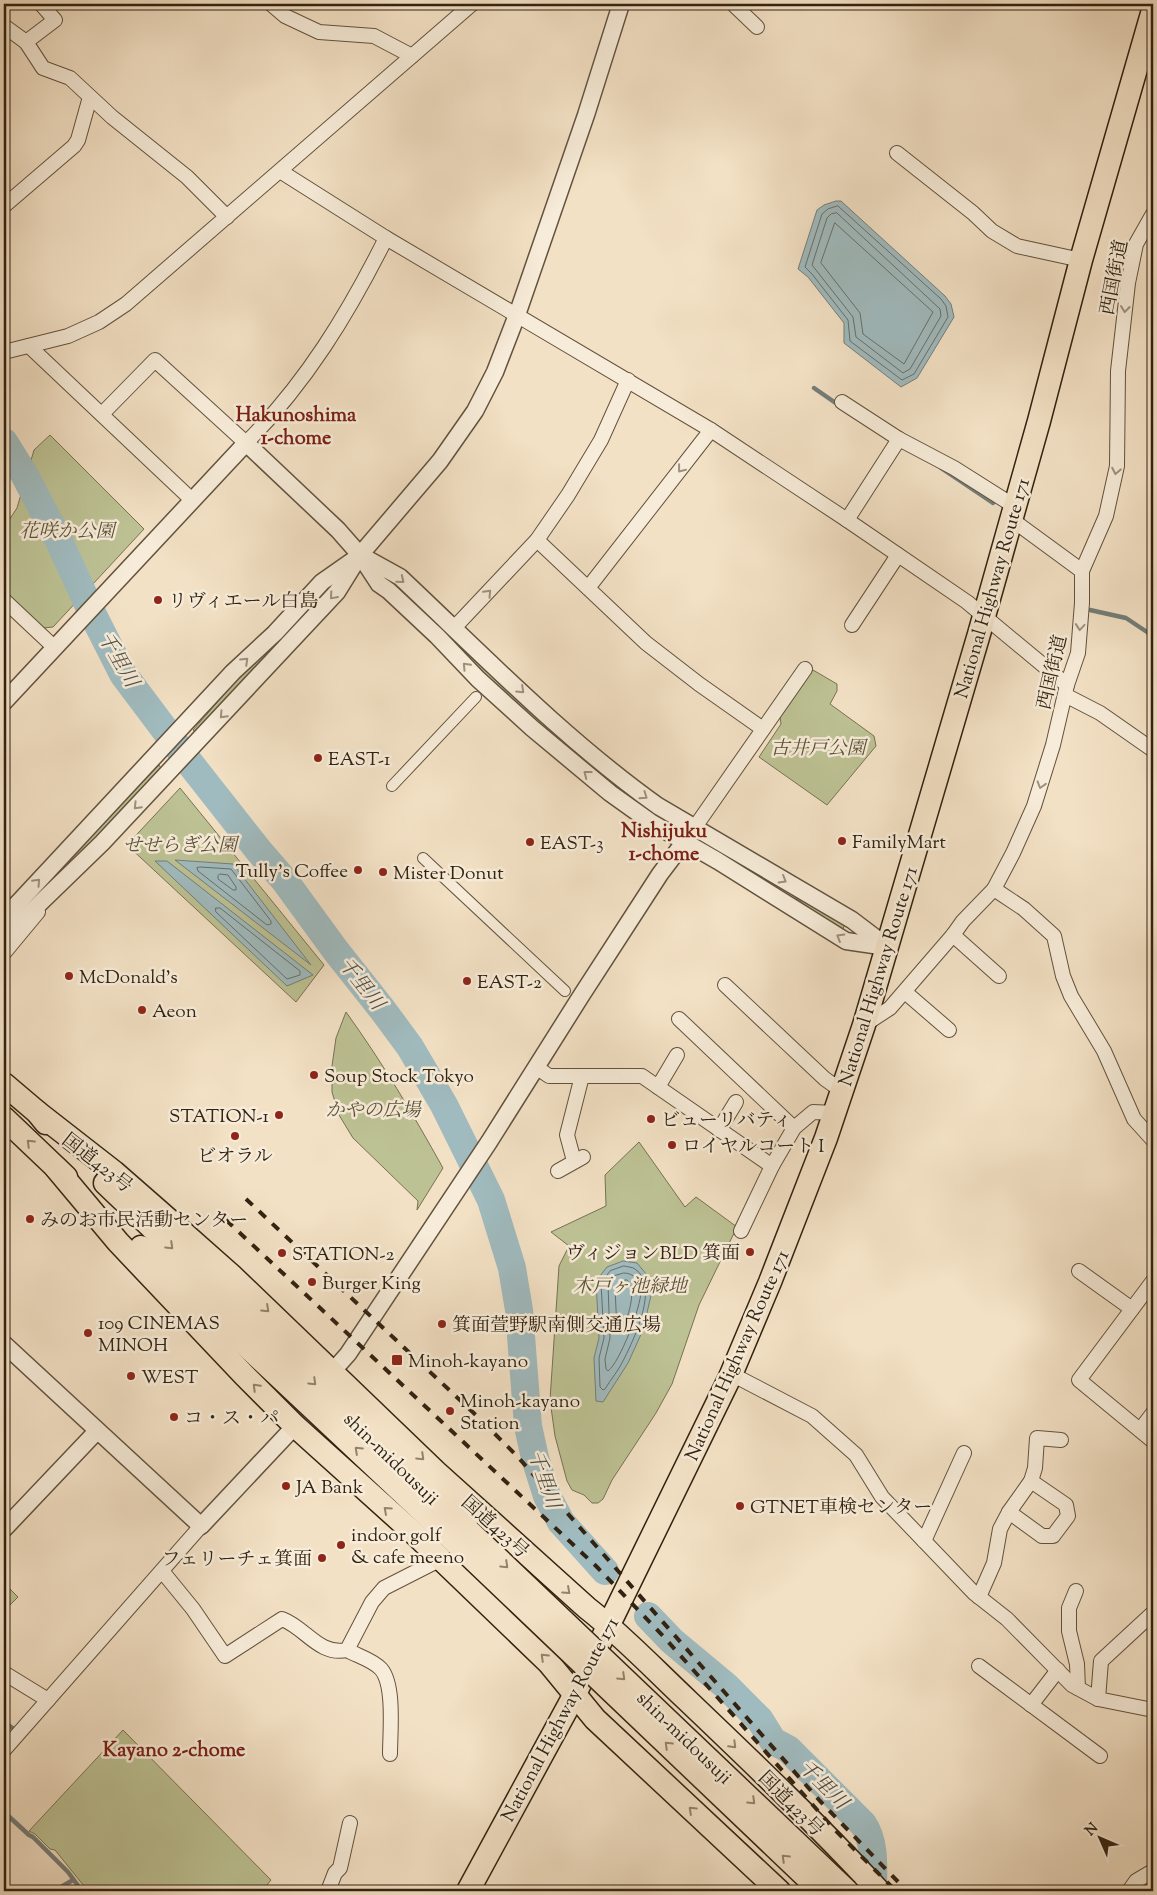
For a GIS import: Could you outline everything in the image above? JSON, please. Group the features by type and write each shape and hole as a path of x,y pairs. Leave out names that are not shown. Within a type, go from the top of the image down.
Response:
{"highway":[{"name":"National Highway Route 171","path":"468,1891 610,1626 632,1576 730,1377 778,1264 835,1113 864,1026 984,616 1081,260 1153,10"},
{"name":"shin-midousuji","path":"4,1084 37,1112 64,1142 202,1277 456,1545 847,1891"},
{"name":"国道423号","path":"37,1112 114,1172 162,1214 332,1372 436,1472 587,1608 610,1626 879,1891"},
{"name":"shin-midousuji","path":"4,1118 257,1355 821,1891"},
{"name":"国道423号","path":"56,1168 118,1242 194,1324 295,1426 456,1545 549,1663 596,1719 779,1891"}],"street":[{"path":"26,42 55,20 41,4"},
{"path":"270,4 285,16 319,32 374,36 412,56"},
{"path":"4,352 68,336 98,322 126,304 472,4"},
{"path":"4,938 102,843 337,592 360,555 434,470 465,426 495,372 518,315 586,115 621,4"},
{"path":"733,4 757,27"},
{"path":"4,26 26,42 44,68 70,78 90,97 187,177 226,217"},
{"path":"4,206 74,146 78,140 90,97"},
{"path":"897,153 973,212 992,231 1017,246 1081,260"},
{"path":"280,172 386,238 711,430 847,520 984,616 1066,690 1153,750"},
{"name":"西国街道","path":"864,1026 890,1008 963,921 994,889 1034,806 1078,653 1082,603 1082,571 1106,516 1117,466 1118,371 1128,283 1136,244 1153,214"},
{"path":"4,702 246,443 292,391 325,346 360,290 386,238"},
{"path":"29,346 192,500"},
{"path":"102,414 155,360 338,530 360,555 379,584 389,590 478,679 564,757 652,823 777,896 846,941 887,947"},
{"path":"454,628 537,540 568,495 601,440 628,380"},
{"path":"842,402 899,439 954,468 1013,513 1082,571"},
{"path":"588,588 711,430"},
{"path":"847,520 899,439"},
{"path":"537,540 646,643 699,684 763,729"},
{"path":"360,555 400,578 602,765 658,806 852,920 887,947"},
{"path":"4,918 233,672 275,633 322,582 360,555"},
{"path":"852,625 898,555"},
{"path":"4,600 55,648"},
{"path":"332,1372 348,1354 462,1183 660,874 805,669"},
{"path":"392,786 476,697"},
{"path":"423,858 566,991"},
{"path":"994,889 1024,909 1054,936 1071,996 1104,1051 1134,1119 1153,1140"},
{"path":"4,953 23,932 53,891"},
{"path":"953,935 999,976"},
{"path":"725,985 825,1079 842,1091"},
{"path":"904,992 949,1030"},
{"path":"679,1019 794,1128"},
{"path":"658,1087 677,1055"},
{"path":"536,1067 549,1076 642,1076 772,1166"},
{"path":"4,1071 29,1098 37,1112"},
{"path":"558,1171 578,1159 567,1135 582,1076"},
{"path":"719,1130 736,1102"},
{"path":"741,1231 772,1166 794,1128 813,1112 835,1113"},
{"path":"1079,1271 1132,1309"},
{"path":"1153,1281 1079,1380 1153,1441"},
{"path":"4,1344 201,1526"},
{"path":"730,1377 739,1378 812,1416 856,1455 882,1497 979,1597 1007,1618 1072,1685 1098,1699 1153,1710"},
{"path":"1140,1430 1153,1412"},
{"path":"4,1750 201,1526 295,1426"},
{"path":"4,1529 97,1431"},
{"path":"979,1597 994,1563 1000,1529 1009,1512 1031,1481 1035,1468 1037,1438 1061,1440"},
{"path":"924,1541 964,1453"},
{"path":"1009,1512 1042,1536 1053,1536 1068,1516 1066,1505 1031,1481"},
{"path":"347,1650 372,1602 384,1588 456,1545"},
{"path":"162,1571 193,1609 225,1656 282,1619 300,1628 318,1646 338,1652 347,1650 376,1665 384,1673 388,1684 390,1754"},
{"path":"1076,1591 1069,1608 1069,1631 1077,1664 1078,1688"},
{"path":"1098,1699 1101,1661 1153,1613"},
{"path":"979,1666 1100,1756"},
{"path":"1031,1705 1058,1670"},
{"path":"4,1673 48,1700"},
{"path":"328,1891 340,1868 350,1823"},
{"path":"1129,1891 1136,1881 1153,1871"}],"green space":[{"name":"花咲か公園","path":"50,435 144,529 53,627 43,628 4,591 4,528 17,508 34,450"},
{"path":"464,646 560,734 584,761 582,762 481,672 462,648"},
{"path":"270,650 272,652 195,732 193,730 244,672"},
{"name":"古井戸公園","path":"813,670 837,684 837,691 830,704 874,736 876,746 827,805 759,757 781,724 780,717"},
{"path":"159,765 161,768 103,833 65,867 64,865"},
{"name":"せせらぎ公園","path":"180,788 324,965 296,1002 127,845"},
{"path":"785,889 845,924 842,931 823,920"},
{"name":"かやの広場","path":"346,1012 397,1088 443,1168 417,1210 418,1201 353,1138 339,1115 332,1092 332,1066 336,1038"},
{"name":"木戸ヶ池緑地","path":"639,1142 685,1207 696,1197 737,1227 699,1305 672,1384 656,1413 612,1480 603,1499 598,1503 592,1503 584,1495 572,1490 567,1481 555,1436 550,1400 559,1266 569,1246 551,1232 606,1206 605,1175"},
{"path":"4,1583 18,1597 6,1609 4,1616"},
{"path":"123,1730 271,1880 262,1891 88,1891 55,1850 50,1849 35,1834 29,1831"}],"water":[{"path":"841,201 945,296 951,304 954,317 917,378 901,387 844,343 844,323 808,277 798,269 817,210 824,205"},
{"path":"175,860 233,864 311,965"},
{"path":"155,861 167,861 313,975 287,986"},
{"path":"623,1261 637,1263 647,1275 652,1291 643,1330 628,1363 603,1402 596,1401 594,1358 599,1338 596,1281 607,1267"}],"waterway":[{"path":"814,388 840,406"},
{"name":"千里川","path":"4,442 24,474 59,541 91,611 123,674 189,762 285,881 336,951 382,1009 410,1047 444,1105 491,1200 512,1268 519,1310 528,1426 535,1458 547,1496 561,1522 605,1571"},
{"path":"941,468 993,503"},
{"path":"1090,610 1126,618 1153,636"},
{"name":"千里川","path":"648,1616 672,1641 726,1686 760,1720 773,1741 788,1749 863,1824 872,1848 873,1891"},
{"path":"4,1722 14,1729"},
{"path":"4,1812 33,1837 68,1872 82,1891"},
{"path":"54,1891 73,1880"}],"railway":[{"path":"246,1199 518,1457 820,1801 907,1891"},
{"path":"226,1220 596,1566 664,1637 835,1830 896,1891"}],"place":[{"name":"リヴィエール白島","path":"158,600"},
{"name":"EAST-1","path":"318,758"},
{"name":"FamilyMart","path":"842,841"},
{"name":"EAST-3","path":"530,842"},
{"name":"Tully's Coffee","path":"358,870"},
{"name":"Mister Donut","path":"383,872"},
{"name":"McDonald's","path":"69,976"},
{"name":"EAST-2","path":"467,981"},
{"name":"Aeon","path":"142,1010"},
{"name":"Soup Stock Tokyo","path":"314,1075"},
{"name":"STATION-1","path":"279,1115"},
{"name":"ビューリバティ","path":"651,1119"},
{"name":"ビオラル","path":"235,1136"},
{"name":"ロイヤルコート I","path":"672,1145"},
{"name":"みのお市民活動センター","path":"30,1219"},
{"name":"ヴィジョンBLD 箕面","path":"750,1252"},
{"name":"STATION-2","path":"282,1253"},
{"name":"Burger King","path":"312,1282"},
{"name":"箕面萱野駅南側交通広場","path":"442,1324"},
{"name":"109 CINEMAS MINOH","path":"88,1333"},
{"name":"Minoh-kayano","path":"397,1360"},
{"name":"WEST","path":"131,1376"},
{"name":"Minoh-kayano Station","path":"450,1411"},
{"name":"コ・ス・パ","path":"174,1417"},
{"name":"JA Bank","path":"286,1486"},
{"name":"GTNET車検センター","path":"740,1506"},
{"name":"indoor golf & cafe meeno","path":"341,1545"},
{"name":"フェリーチェ箕面","path":"322,1558"}],"district":[{"name":"Hakunoshima 1-chome","path":"296,426"},
{"name":"Nishijuku 1-chome","path":"664,842"},
{"name":"Kayano 2-chome","path":"174,1749"}]}
